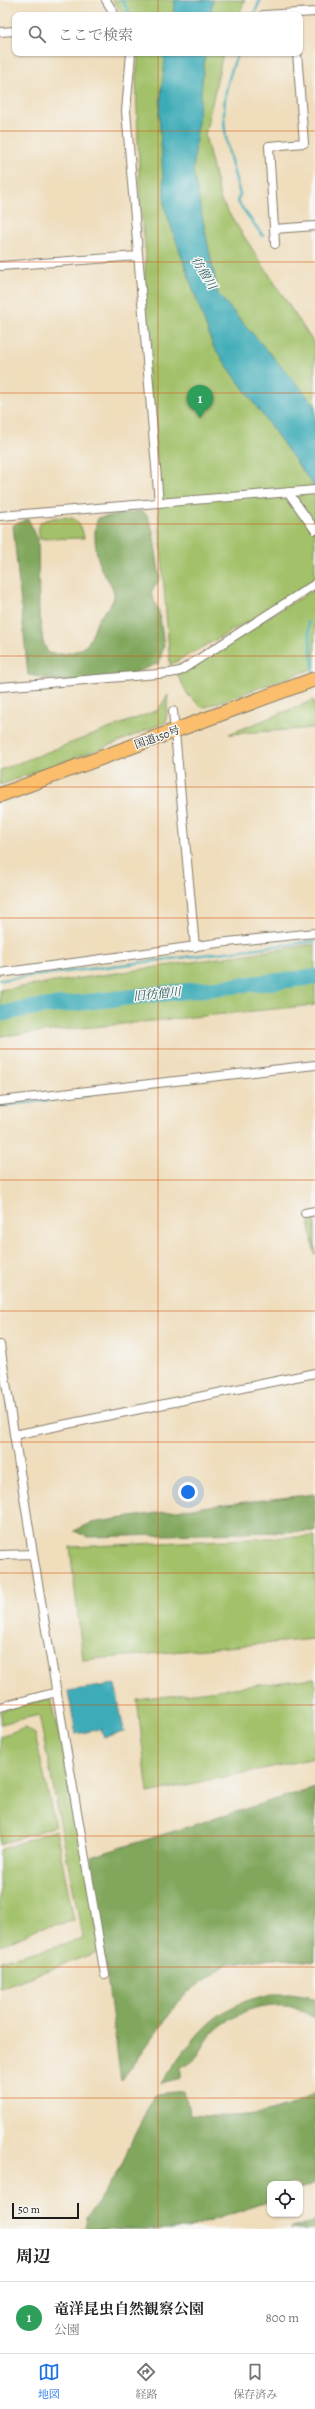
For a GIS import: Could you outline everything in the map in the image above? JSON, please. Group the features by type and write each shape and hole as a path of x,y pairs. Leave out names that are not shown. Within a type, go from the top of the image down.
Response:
{"highway":[{"name":"国道150号","path":"0,795 315,679"}],"street":[{"path":"106,0 114,12"},
{"path":"303,13 315,12"},
{"path":"0,32 12,31"},
{"path":"131,56 126,111 159,503"},
{"path":"275,244 269,146 304,144 297,56"},
{"path":"274,229 315,226"},
{"path":"0,266 138,256"},
{"path":"0,516 315,490"},
{"path":"288,492 315,530"},
{"path":"0,687 170,673 180,670 315,584"},
{"path":"173,711 195,947"},
{"path":"0,972 315,933"},
{"path":"0,1101 315,1065"},
{"path":"305,1213 315,1211"},
{"path":"0,1345 33,1554 105,1975"},
{"path":"14,1435 315,1373"},
{"path":"0,1555 33,1554"},
{"path":"0,1707 57,1692"}],"green space":[{"path":"112,0 245,0 240,12 122,12"},
{"path":"139,56 222,56 205,135 221,201 315,345 315,585 170,665 143,309 146,255 140,201 136,77"},
{"path":"141,511 147,515 153,531 160,578 151,593 159,612 164,645 159,663 134,673 68,682 28,675 13,525 28,519 38,539 39,612 43,642 48,653 64,654 76,651 86,645 91,638 97,621 112,603 114,597 113,589 101,569 95,543 95,530 98,518"},
{"path":"66,517 74,519 78,522 84,538 40,539 38,527 41,522 53,518"},
{"path":"315,589 315,668 203,708 188,695 176,672"},
{"path":"168,695 166,722 116,743 0,785 0,770 158,710"},
{"path":"314,700 315,728 229,734"},
{"path":"315,944 315,1005 0,1036 0,990"},
{"path":"315,1220 315,1255 309,1221"},
{"path":"315,1494 315,1531 88,1537 74,1531 91,1523 184,1509"},
{"path":"315,1536 315,1639 83,1660 70,1547"},
{"path":"315,1678 315,1758 148,1793 137,1700"},
{"path":"50,1698 79,1818 100,1951 0,1988 0,1961 83,1939 39,1715 0,1724 0,1711"},
{"path":"25,1728 35,1734 55,1826 0,1845 0,1736"},
{"path":"315,1787 315,1962 272,1958 227,1964 183,1996 121,2081 91,1857"},
{"path":"56,1830 74,1921 39,1928 0,1946 0,1850"},
{"path":"272,1994 291,1994 315,1998 315,2018 297,2009 286,2006 266,2007 246,2012 226,2022 211,2035 196,2058 181,2068 181,2078 161,2083 195,2038 219,2015 233,2006 251,1999"},
{"path":"184,2091 190,2115 239,2116 286,2107 315,2092 315,2183 303,2188 303,2181 267,2181 267,2202 187,2229 85,2229 87,2218 122,2165 134,2135 155,2094"},
{"path":"315,2220 315,2229 290,2229"}],"water":[{"path":"175,0 213,0 211,12 173,12"},
{"name":"彷僧川","path":"166,56 205,56 193,171 218,294 315,405 315,488 213,346 165,209 159,113"},
{"path":"115,1684 124,1732 104,1737 101,1729 76,1734 68,1691"}],"waterway":[{"path":"122,0 129,12"},
{"path":"255,12 260,0"},
{"path":"163,56 166,60"},
{"path":"237,56 226,91 224,108 226,140 240,195 237,201 263,236"},
{"path":"308,622 314,676"},
{"path":"0,980 315,941"},
{"name":"旧彷僧川","path":"0,1014 31,1008 315,977"},
{"path":"0,1106 91,1095"}],"place":[{"name":"竜洋昆虫自然観察公園","path":"200,418"}]}
